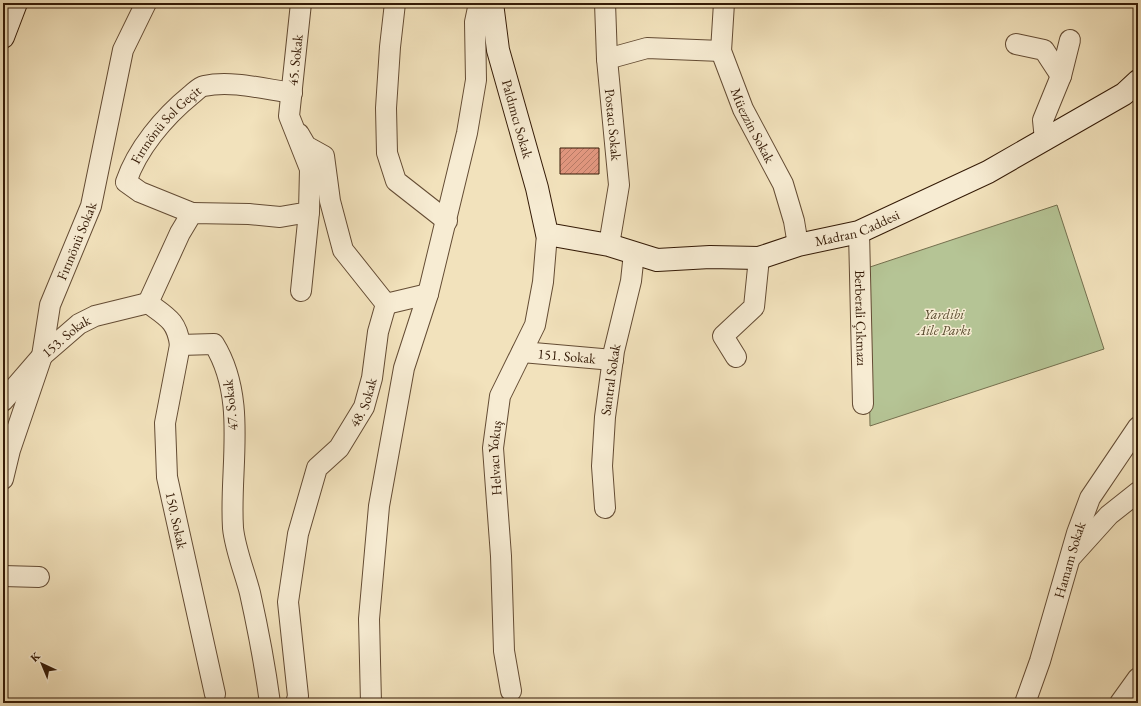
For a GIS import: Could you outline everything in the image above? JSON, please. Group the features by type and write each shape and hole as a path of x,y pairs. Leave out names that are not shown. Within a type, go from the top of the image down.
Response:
{"street":[{"path":"3,37 16,3"},
{"name":"Fırınönü Sokak","path":"3,479 10,450 42,356 50,304 91,206 123,50 146,3"},
{"name":"45. Sokak","path":"289,116 301,3"},
{"path":"396,3 390,47 386,100 386,153 396,181 447,221"},
{"path":"371,703 369,620 379,506 404,368 428,294 468,133 476,80 475,22 479,3"},
{"name":"Paldımcı Sokak","path":"492,3 498,50 537,188 547,234"},
{"name":"Postacı Sokak","path":"605,3 607,59 619,185 609,245"},
{"name":"Müezzin Sokak","path":"724,3 721,51 743,109 783,184 794,221 798,245"},
{"path":"1044,140 1043,120 1060,76 1070,40"},
{"path":"1016,44 1044,50 1060,76"},
{"path":"607,59 647,48 687,48 721,51"},
{"name":"Madran Caddesi","path":"547,234 609,245 657,260 710,257 759,258 798,245 859,232 988,172 1124,94 1138,81"},
{"name":"Fırınönü Sol Geçit","path":"192,213 140,192 126,182 130,170 145,146 165,120 186,99 202,86 224,84 292,93"},
{"path":"289,116 306,146 324,156 330,201 343,250 386,304 428,294"},
{"path":"289,116 310,169 309,212 301,291"},
{"path":"180,345 178,332 173,321 148,303 180,233 192,213 243,213 280,217 309,212"},
{"name":"Berberali Çıkmazı","path":"859,232 863,404"},
{"name":"Helvacı Yokuş","path":"511,690 504,651 501,556 493,448 500,396 535,325 543,282 547,234"},
{"name":"Santral Sokak","path":"605,508 602,466 605,417 613,360 631,281 634,253"},
{"path":"736,357 723,336 754,307 759,258"},
{"name":"153. Sokak","path":"3,402 42,356 79,324 95,316 148,303"},
{"name":"48. Sokak","path":"296,703 298,696 288,602 298,534 317,468 339,448 364,407 372,378 378,332 386,304"},
{"name":"47. Sokak","path":"180,345 214,344 223,358 232,390 235,451 233,529 250,593 264,661 270,703"},
{"name":"150. Sokak","path":"180,345 165,423 167,477 215,694"},
{"name":"151. Sokak","path":"522,352 613,360"},
{"name":"Hamam Sokak","path":"1025,703 1040,661 1053,610 1071,558 1077,533 1090,498 1138,427"},
{"path":"1071,558 1109,515 1138,492"},
{"path":"3,576 39,577"},
{"path":"1120,703 1138,678"}],"green space":[{"name":"Yardibi Aile Parkı","path":"1057,205 1104,349 870,426 867,268"}],"building":[{"path":"560,148 599,148 599,174 560,174"}]}
